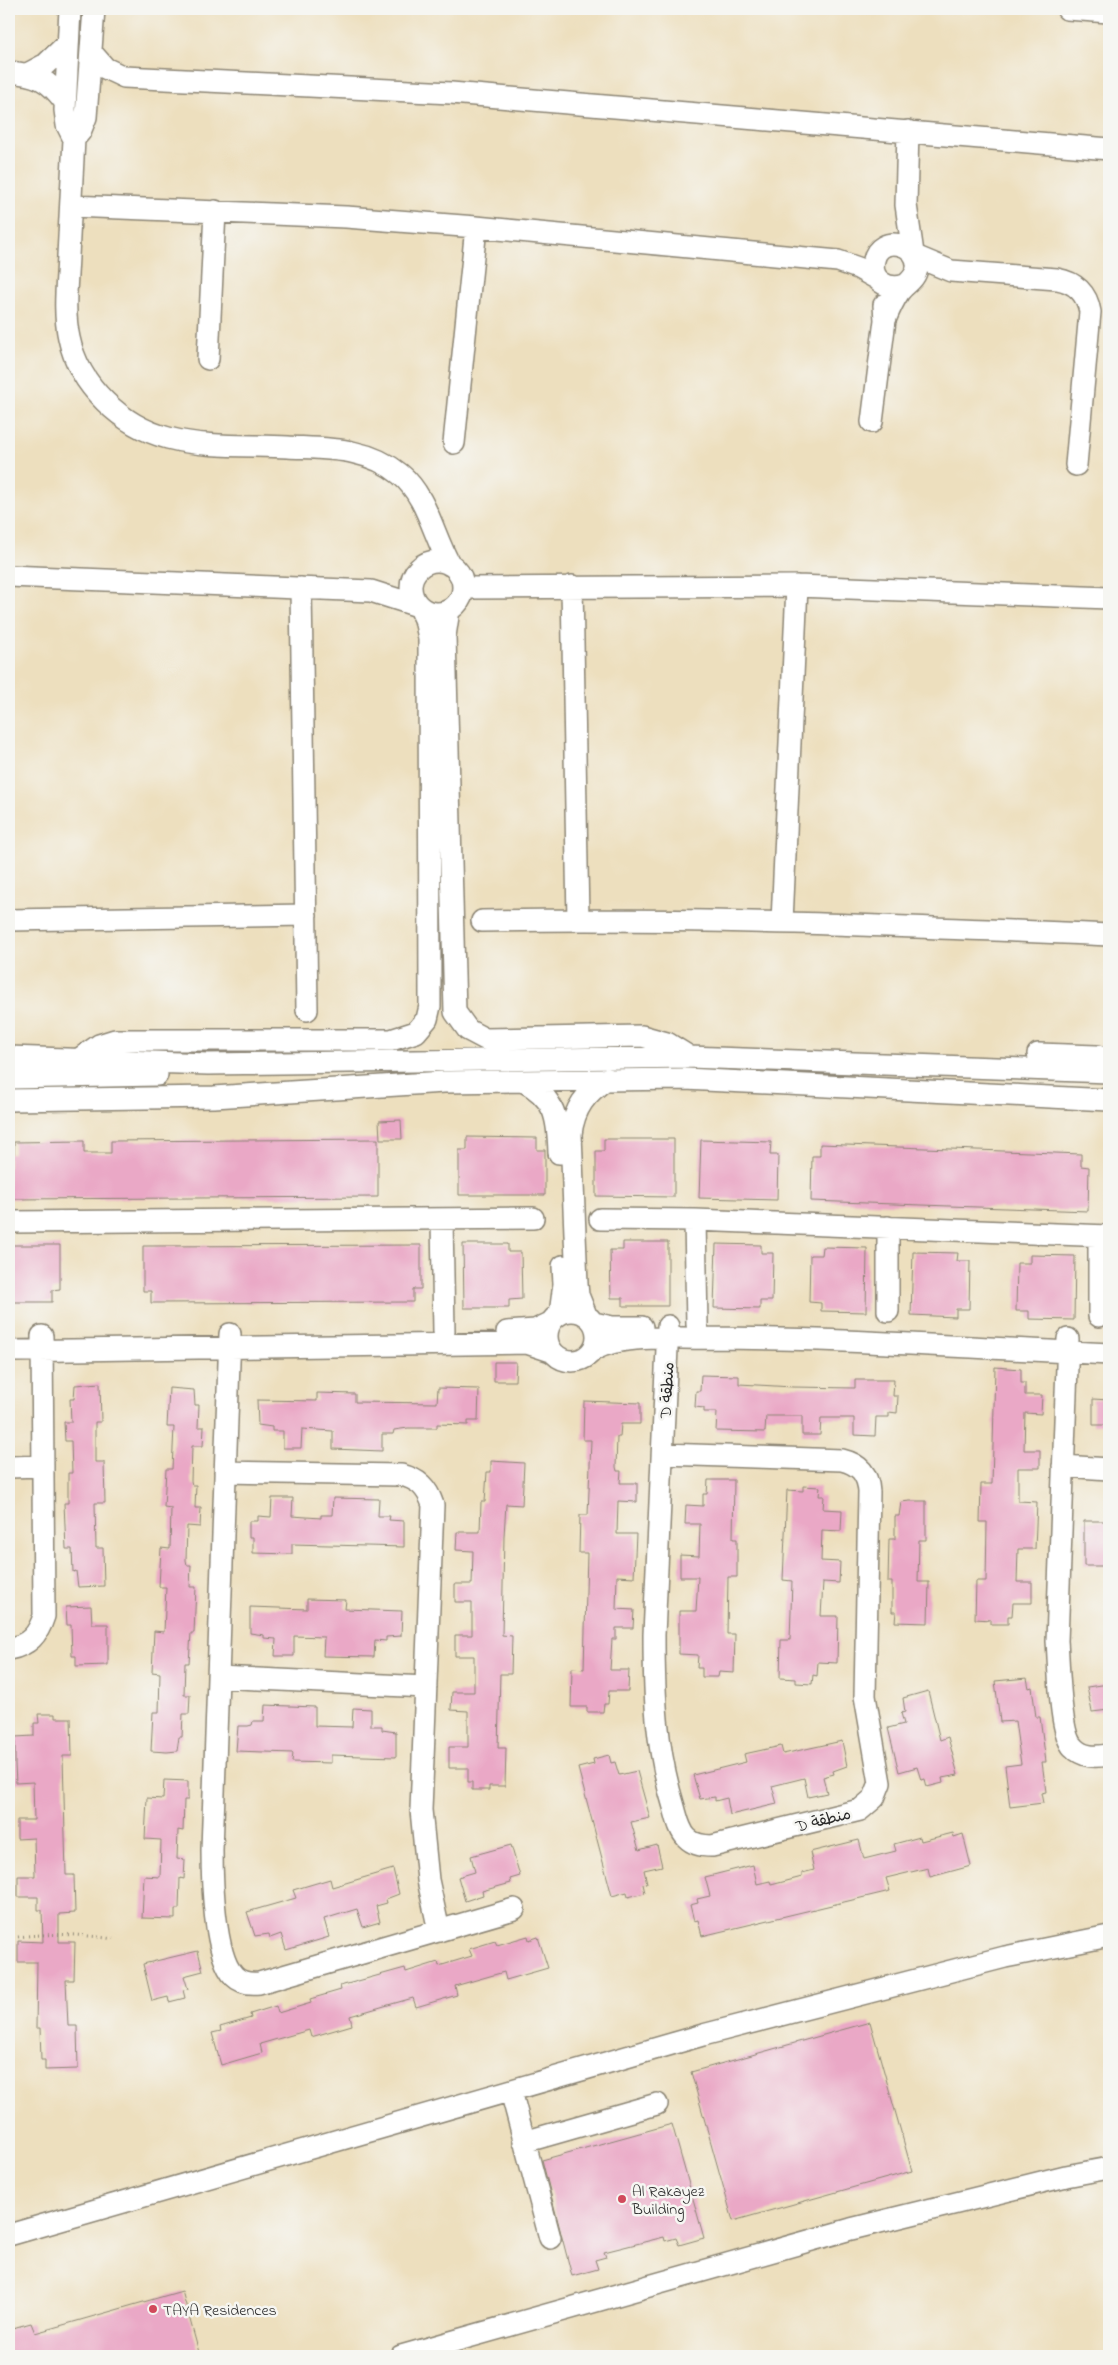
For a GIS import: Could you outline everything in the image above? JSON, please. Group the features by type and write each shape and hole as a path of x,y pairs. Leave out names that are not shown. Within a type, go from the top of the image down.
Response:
{"street":[{"path":"70,9 65,102 67,125 74,139 66,302 69,340 81,370 100,396 111,407 137,426 167,438 182,441 339,450 373,457 388,465 413,488 422,502 450,565 460,575 463,588 459,601 449,610 438,614 371,591"},
{"path":"74,139 84,125 88,97 94,9"},
{"path":"1068,9 1109,12"},
{"path":"68,37 92,42"},
{"path":"19,73 46,64 68,37"},
{"path":"92,42 105,68 124,77"},
{"path":"19,73 49,84 65,102"},
{"path":"88,97 104,84 124,77 461,94 1109,149"},
{"path":"872,422 885,320 893,301 917,268 906,205 908,131"},
{"path":"885,320 873,262 897,227 906,205"},
{"path":"70,206 215,211 476,227 838,261 858,268 891,287 951,271 1057,279 1073,284 1085,296 1090,312 1076,465"},
{"path":"208,359 215,211"},
{"path":"454,443 476,227"},
{"path":"838,261 861,256 884,247 903,245 914,254 951,271"},
{"path":"79,1059 98,1045 115,1040 391,1040 409,1036 422,1026 429,1012 429,638 425,620 411,595 416,572 427,550 433,530"},
{"path":"9,576 371,591 386,588 430,562 450,565"},
{"path":"572,586 578,920"},
{"path":"463,588 797,586 1109,598"},
{"path":"782,922 797,586"},
{"path":"301,588 308,1010"},
{"path":"449,610 445,636 455,1012 461,1022 477,1036 493,1039 642,1036 667,1043 689,1057"},
{"path":"9,920 306,915"},
{"path":"482,921 782,922 1109,935"},
{"path":"430,943 454,942"},
{"path":"987,1067 1010,1054 1097,1056 1109,1059"},
{"path":"9,1057 208,1064 689,1057 1109,1072"},
{"path":"9,1078 178,1074 208,1064"},
{"path":"230,1340 527,1343 551,1351 565,1361 573,1362 589,1356 595,1349 598,1336 578,1295 571,1134 576,1110 584,1098 607,1079"},
{"path":"9,1100 214,1097 444,1082 607,1079 685,1079 1109,1100"},
{"path":"523,1081 536,1088 546,1098 554,1110 558,1124 564,1284 555,1319 546,1337 551,1351"},
{"path":"9,1222 533,1218"},
{"path":"442,1219 444,1332"},
{"path":"600,1219 694,1220 1104,1236 1099,1316"},
{"path":"694,1220 697,1325"},
{"path":"888,1227 888,1311"},
{"path":"9,1351 42,1343 230,1340 444,1332 525,1332 573,1311 612,1327 782,1339 1068,1345 1109,1339"},
{"path":"595,1349 620,1341 697,1325 1068,1345 1109,1354"},
{"name":"D منطقة","path":"663,1454 842,1460 857,1465 867,1478 869,1492 865,1696 880,1783 874,1798 860,1810 712,1846 697,1845 683,1832 670,1793 656,1724 654,1635 668,1332"},
{"path":"9,1336 42,1343"},
{"path":"230,1340 212,1880 220,1938 227,1965 234,1976 245,1983 259,1983 514,1909"},
{"path":"9,1649 22,1646 33,1639 40,1628 44,1616 42,1343"},
{"path":"1068,1345 1057,1641 1060,1688 1067,1737 1072,1746 1080,1753 1089,1757 1109,1755"},
{"path":"9,1467 43,1466"},
{"path":"1063,1466 1109,1469"},
{"path":"225,1472 400,1475 412,1478 422,1484 429,1493 433,1505 422,1819 428,1880 440,1931"},
{"path":"218,1677 426,1688"},
{"path":"9,2235 771,2017 1005,1957 1109,1936"},
{"path":"511,2090 550,2238"},
{"path":"524,2142 657,2104"},
{"path":"401,2356 851,2229 1066,2176 1109,2168"}],"path":[{"path":"18,1937 51,1933 113,1939"}],"building":[{"path":"401,1120 402,1139 380,1139 379,1121"},
{"path":"467,1137 537,1138 537,1150 545,1150 545,1195 459,1195 459,1150 467,1150"},
{"path":"378,1139 378,1197 9,1199 9,1154 14,1154 14,1142 84,1141 84,1153 111,1153 111,1141"},
{"path":"604,1139 674,1139 674,1197 596,1196 596,1151 604,1151"},
{"path":"701,1140 771,1142 770,1155 778,1155 777,1200 699,1198"},
{"path":"820,1144 1081,1154 1081,1166 1089,1167 1088,1211 811,1201 812,1156 820,1156"},
{"path":"623,1242 668,1242 668,1306 623,1306 623,1298 611,1298 610,1250 623,1250"},
{"path":"463,1244 508,1244 508,1252 521,1252 522,1299 509,1300 509,1308 464,1308"},
{"path":"716,1244 761,1245 761,1253 773,1253 772,1301 760,1301 760,1309 714,1308"},
{"path":"9,1245 60,1245 60,1289 52,1290 52,1302 9,1302"},
{"path":"421,1245 421,1289 413,1289 413,1302 151,1303 151,1291 143,1291 143,1246"},
{"path":"823,1247 867,1248 866,1312 821,1311 821,1303 809,1302 810,1255 822,1255"},
{"path":"913,1252 958,1253 957,1261 970,1261 969,1309 956,1309 956,1317 911,1315"},
{"path":"1030,1255 1075,1256 1074,1320 1029,1319 1029,1311 1016,1311 1017,1263 1030,1263"},
{"path":"494,1362 516,1362 515,1381 494,1381"},
{"path":"995,1367 1021,1369 1021,1383 1025,1383 1025,1395 1042,1395 1041,1414 1025,1413 1024,1450 1040,1450 1040,1468 1018,1468 1018,1501 1037,1502 1035,1549 1018,1549 1017,1582 1032,1582 1032,1603 1013,1603 1012,1616 1008,1616 1008,1624 991,1624 991,1620 975,1619 976,1581 986,1581 987,1522 980,1522 981,1484 992,1484"},
{"path":"701,1375 739,1376 739,1384 793,1387 855,1388 855,1380 894,1380 893,1396 898,1396 897,1413 889,1412 889,1417 876,1417 875,1436 854,1435 854,1418 821,1418 820,1435 802,1435 802,1416 766,1416 765,1432 716,1431 717,1412 704,1412 704,1408 695,1407 696,1391 700,1391"},
{"path":"100,1383 101,1422 95,1422 95,1462 104,1462 105,1503 95,1503 96,1548 103,1548 104,1586 78,1587 76,1571 73,1572 72,1549 66,1549 64,1503 68,1503 68,1473 72,1473 71,1441 65,1441 64,1422 71,1422 70,1399 74,1399 75,1385"},
{"path":"169,1388 194,1390 195,1405 199,1405 198,1427 204,1427 203,1446 192,1446 191,1481 192,1485 196,1485 195,1508 201,1508 200,1527 187,1526 186,1560 187,1565 191,1565 190,1587 196,1587 194,1633 191,1633 189,1663 185,1663 184,1695 190,1695 189,1714 183,1714 182,1737 179,1737 177,1751 167,1752 151,1751 153,1712 159,1712 160,1673 152,1672 154,1631 164,1632 166,1587 159,1587 161,1548 170,1549 171,1508 164,1507 166,1469 172,1469 174,1427 167,1427"},
{"path":"438,1388 479,1389 478,1421 468,1421 468,1425 437,1424 437,1428 394,1430 393,1434 382,1434 382,1451 333,1449 333,1431 302,1429 301,1448 283,1448 283,1431 272,1431 272,1427 258,1425 257,1400 317,1401 317,1393 355,1394 355,1402 437,1403"},
{"path":"1093,1399 1109,1400 1109,1425 1093,1425"},
{"path":"584,1401 640,1403 640,1424 621,1424 620,1437 617,1437 616,1467 617,1471 621,1471 620,1483 637,1483 637,1502 618,1501 617,1534 636,1534 634,1577 617,1576 616,1609 634,1610 633,1628 616,1628 616,1639 612,1639 610,1670 629,1670 628,1691 609,1691 608,1704 604,1704 603,1712 587,1712 587,1707 571,1707 572,1668 584,1669 587,1553 579,1553 580,1515 588,1515 591,1440 583,1440"},
{"path":"491,1461 524,1463 522,1505 506,1504 504,1536 502,1635 512,1636 511,1674 500,1674 498,1748 506,1748 505,1786 489,1786 489,1790 472,1790 472,1782 468,1782 468,1768 449,1768 449,1747 468,1747 468,1711 451,1710 452,1692 474,1692 474,1656 455,1656 455,1635 472,1635 472,1602 455,1602 455,1584 472,1584 473,1551 456,1550 457,1532 480,1532 481,1502 485,1502 487,1472 491,1472"},
{"path":"708,1480 734,1480 733,1539 737,1539 737,1577 728,1577 727,1634 735,1634 734,1673 719,1672 718,1677 702,1677 702,1668 697,1668 698,1655 679,1654 679,1611 696,1611 698,1577 680,1577 680,1555 699,1556 700,1524 685,1524 686,1505 703,1506 703,1494 707,1494"},
{"path":"803,1486 820,1487 819,1496 824,1496 823,1509 842,1510 841,1531 822,1530 821,1561 840,1562 839,1583 823,1582 821,1616 838,1616 837,1663 818,1662 817,1676 813,1675 812,1684 796,1683 796,1679 780,1678 781,1640 790,1640 792,1581 783,1580 787,1490 803,1491"},
{"path":"272,1498 293,1498 292,1516 321,1518 321,1515 332,1515 333,1498 379,1499 378,1516 390,1516 389,1520 404,1521 404,1547 292,1544 292,1554 253,1553 253,1537 249,1537 249,1521 258,1521 258,1516 271,1517"},
{"path":"926,1501 926,1540 919,1540 918,1582 929,1582 928,1623 895,1622 896,1612 892,1612 892,1582 888,1582 889,1539 895,1539 895,1516 899,1516 901,1502"},
{"path":"1084,1521 1109,1521 1109,1566 1084,1566"},
{"path":"307,1599 346,1600 345,1609 402,1611 401,1636 386,1637 386,1641 375,1640 374,1657 323,1656 324,1637 294,1636 294,1656 275,1656 276,1639 264,1638 264,1635 250,1633 250,1607 307,1609"},
{"path":"91,1606 92,1624 108,1624 108,1665 76,1666 76,1656 72,1656 71,1625 67,1625 66,1607"},
{"path":"1027,1678 1029,1688 1032,1687 1036,1717 1040,1717 1046,1762 1042,1762 1046,1792 1041,1793 1043,1803 1010,1807 1005,1766 1021,1764 1015,1721 1000,1722 995,1681"},
{"path":"1109,1684 1109,1710 1092,1712 1087,1687"},
{"path":"928,1691 940,1740 948,1737 958,1775 942,1778 943,1783 927,1787 925,1779 921,1780 917,1767 899,1772 888,1728 904,1724 901,1713 905,1712 903,1698"},
{"path":"265,1705 315,1707 315,1726 352,1727 353,1708 371,1709 371,1726 382,1726 382,1730 396,1732 396,1757 331,1755 331,1763 292,1762 293,1753 236,1751 238,1726 252,1725 253,1721 264,1721"},
{"path":"38,1714 55,1714 55,1718 71,1718 72,1756 63,1756 66,1875 74,1875 75,1913 59,1914 59,1942 75,1942 74,1980 66,1980 68,2026 77,2026 78,2069 45,2070 45,2060 41,2060 40,2028 36,2028 37,1962 18,1962 18,1941 43,1942 42,1910 38,1910 38,1897 18,1897 18,1876 35,1876 34,1838 17,1839 17,1820 34,1820 33,1782 16,1783 15,1765 15,1737 34,1736 34,1723 39,1723"},
{"path":"842,1741 847,1766 833,1771 834,1774 823,1777 827,1793 808,1797 804,1778 772,1786 777,1804 730,1815 727,1798 715,1801 715,1797 700,1799 693,1775 746,1762 744,1754 781,1746 783,1754"},
{"path":"609,1755 611,1763 615,1762 619,1775 637,1771 650,1818 631,1822 639,1850 657,1845 662,1866 644,1870 647,1883 643,1884 645,1893 628,1897 627,1892 612,1896 578,1768 594,1764 593,1759"},
{"path":"164,1780 188,1781 188,1800 184,1800 183,1831 178,1830 177,1859 185,1860 184,1879 180,1878 179,1909 175,1909 175,1919 142,1918 144,1876 160,1877 161,1840 145,1839 147,1798 163,1799"},
{"path":"953,1833 954,1837 963,1834 971,1866 930,1877 928,1868 886,1878 890,1891 702,1936 698,1920 694,1921 690,1905 698,1903 697,1899 710,1896 705,1877 753,1865 757,1884 770,1881 771,1885 802,1877 802,1873 814,1870 810,1852 859,1840 864,1859 896,1851 894,1844 920,1837 921,1841"},
{"path":"511,1845 520,1876 510,1879 511,1883 482,1891 483,1895 465,1901 458,1877 475,1872 471,1856"},
{"path":"393,1869 399,1894 386,1899 387,1903 376,1906 380,1922 363,1927 357,1909 324,1919 329,1937 286,1950 281,1934 270,1938 269,1934 255,1936 247,1912 296,1898 293,1890 330,1879 332,1887"},
{"path":"528,1936 529,1940 538,1937 548,1968 506,1980 504,1972 455,1986 457,1995 416,2007 413,1998 350,2016 352,2025 311,2037 309,2030 260,2044 262,2053 221,2065 212,2033 221,2031 220,2027 251,2018 250,2014 276,2006 278,2013 311,2003 310,1999 341,1990 340,1986 405,1968 406,1972 438,1962 439,1966 472,1956 469,1949 495,1941 497,1945"},
{"path":"198,1951 203,1971 184,1976 188,1989 183,1990 185,1998 169,2002 168,1997 152,2001 143,1964"},
{"path":"870,2022 912,2171 733,2221 691,2072"},
{"name":"Al Rakayez Building","path":"672,2124 704,2238 679,2245 676,2238 665,2241 664,2237 604,2252 606,2257 595,2260 598,2269 572,2276 542,2160"},
{"name":"TAYA Residences","path":"182,2291 200,2356 9,2356 9,2329 31,2323 35,2333"}],"place":[{"name":"Al Rakayez Building","path":"622,2199"},
{"name":"TAYA Residences","path":"153,2309"}]}
